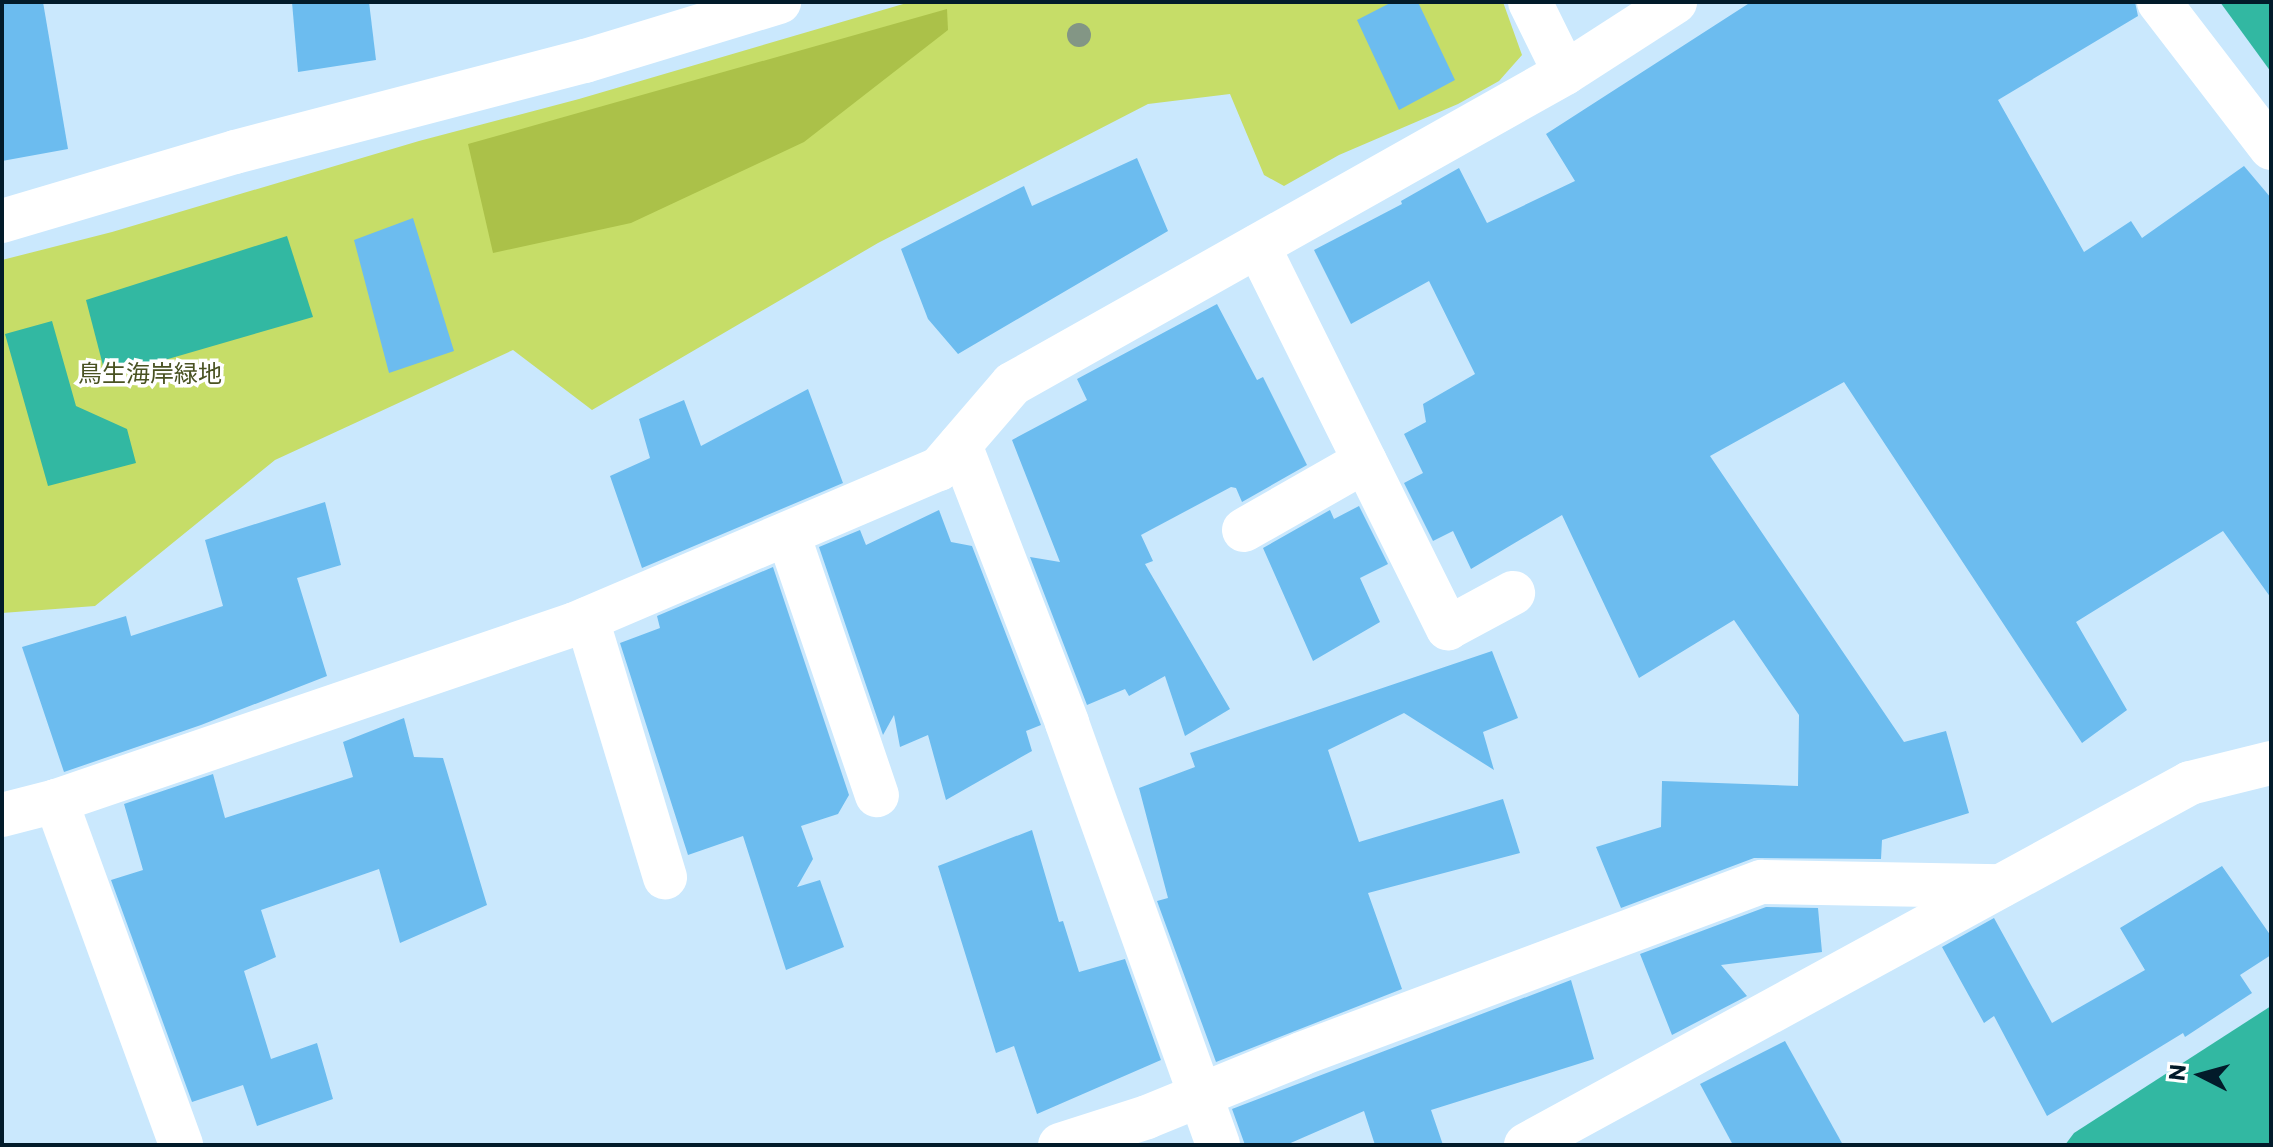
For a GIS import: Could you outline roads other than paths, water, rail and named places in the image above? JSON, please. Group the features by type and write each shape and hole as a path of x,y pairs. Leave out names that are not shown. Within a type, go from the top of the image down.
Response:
{"street":[{"path":"2,221 235,152 585,61 779,2"},
{"path":"1530,2 1565,73"},
{"path":"2,815 56,801 587,619 939,469 1012,384 1565,73 1675,2"},
{"path":"2159,2 2271,148"},
{"path":"1258,246 1448,628 1513,593"},
{"path":"960,445 1067,723 1218,1145"},
{"path":"1244,530 1365,461"},
{"path":"788,534 877,795"},
{"path":"587,619 665,877"},
{"path":"1526,1145 2190,783 2271,763"},
{"path":"56,801 181,1145"},
{"path":"1060,1145 1147,1117 1762,882 2000,886"}],"park label":[{"name":"鳥生海岸緑地","path":"150,373"}]}
